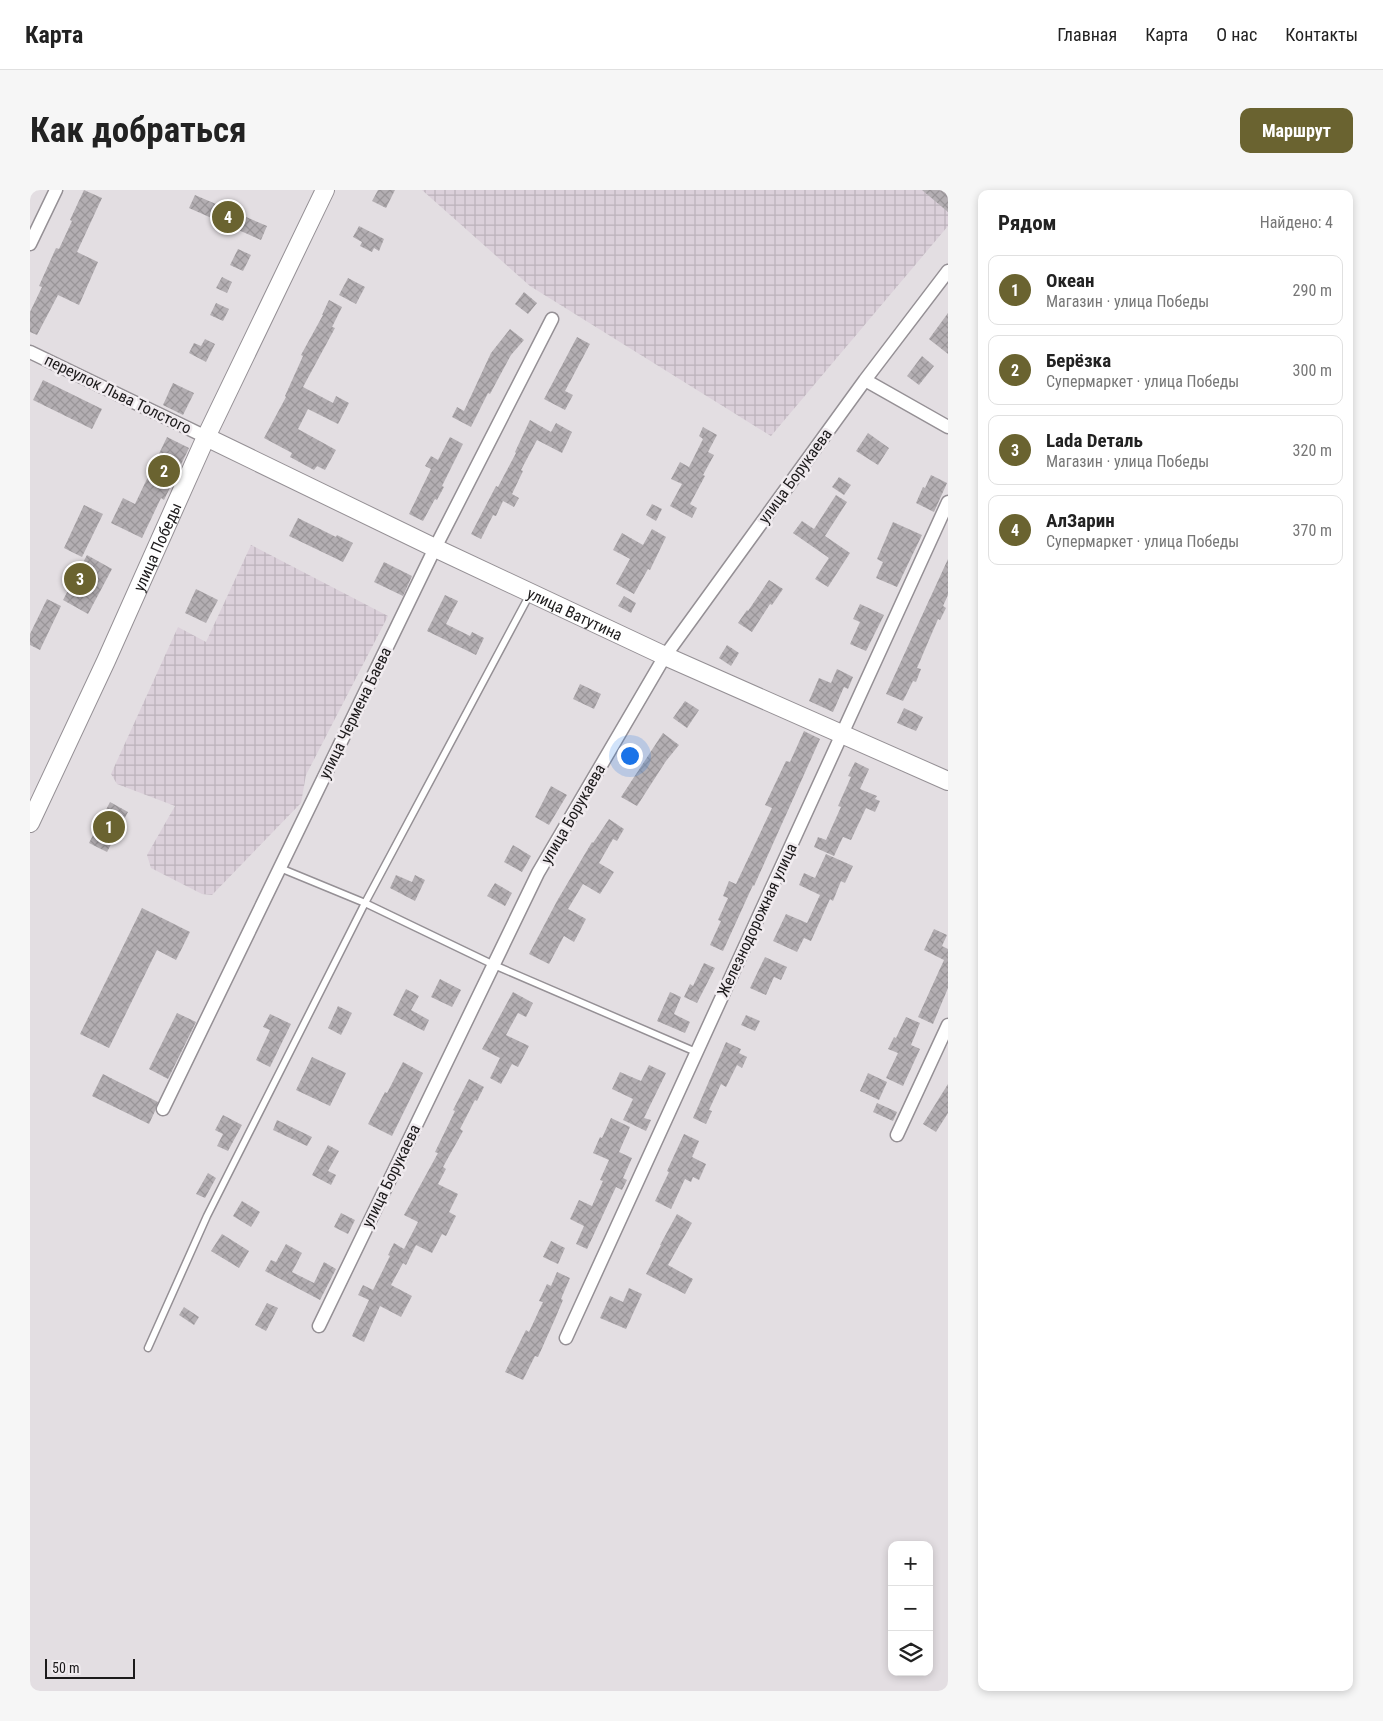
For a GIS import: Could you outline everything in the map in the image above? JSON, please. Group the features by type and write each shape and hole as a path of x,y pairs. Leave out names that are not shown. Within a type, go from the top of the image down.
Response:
{"street":[{"path":"30,244 56,190"},
{"name":"улица Победы","path":"30,823 106,661 206,437 325,190"},
{"name":"улица Борукаева","path":"319,1326 538,873 665,656 864,380 948,271"},
{"name":"улица Чермена Баева","path":"163,1109 435,548 552,319"},
{"name":"переулок Льва Толстого","path":"30,352 206,437"},
{"path":"864,380 948,428"},
{"name":"улица Ватутина","path":"206,437 435,548 665,656 948,781"},
{"name":"Железнодорожная улица","path":"566,1338 948,502"},
{"path":"897,1134 948,1025"}],"lane":[{"path":"148,1348 207,1216 365,903 531,593"},
{"path":"280,868 365,903 494,965 696,1052"}],"shaded area":[{"path":"422,190 948,190 948,226 771,436 530,286"},
{"path":"251,545 388,616 306,775 301,803 212,895 202,894 151,868 147,855 175,806 117,784 111,774 178,627 206,642"}],"building":[{"path":"84,190 102,198 77,252 98,262 79,305 58,295 37,335 30,332 30,312 42,287 39,286 56,248 59,249"},
{"path":"378,190 395,190 386,208 372,201"},
{"path":"922,190 948,190 948,212"},
{"path":"195,195 267,226 261,240 189,208"},
{"path":"359,226 384,239 379,251 374,248 372,252 360,246 362,242 353,237"},
{"path":"238,249 251,255 243,271 230,265"},
{"path":"222,277 232,282 227,293 216,288"},
{"path":"348,278 365,287 356,304 339,295"},
{"path":"524,292 537,303 528,314 515,304"},
{"path":"329,300 342,307 332,327 335,328 303,387 333,403 336,396 349,403 338,424 308,409 298,429 336,450 325,470 317,466 314,470 290,457 292,453 264,438 286,397 303,356 301,355"},
{"path":"216,303 229,309 223,321 210,315"},
{"path":"948,313 948,354 929,339"},
{"path":"510,329 524,340 511,355 490,394 488,393 471,427 452,417 457,407 464,411 491,353"},
{"path":"577,337 590,344 565,391 573,395 565,410 544,399"},
{"path":"205,339 215,344 206,362 189,353 194,343 201,346"},
{"path":"922,356 934,366 919,385 907,376"},
{"path":"43,380 102,409 92,429 33,400"},
{"path":"173,383 194,393 183,415 163,405"},
{"path":"530,420 551,432 556,423 572,432 562,453 537,440 521,470 523,471 512,494 519,498 514,507 503,501 496,516 493,515 481,539 471,534 516,453"},
{"path":"703,427 717,435 708,452 714,455 690,504 697,508 692,518 670,506 682,484 671,479 680,462 689,467 703,439 699,436"},
{"path":"868,433 889,448 878,465 856,451"},
{"path":"167,437 189,448 164,500 161,498 142,538 111,523 123,498 135,504"},
{"path":"450,437 463,444 442,486 444,487 423,521 409,514 431,469 425,466 431,456 438,460"},
{"path":"931,475 947,483 934,512 916,503"},
{"path":"839,477 851,485 844,495 832,487"},
{"path":"836,495 847,502 825,536 850,553 828,587 815,579 829,558 793,533 802,521 814,529"},
{"path":"652,504 662,509 656,521 646,515"},
{"path":"84,505 103,514 82,557 64,548"},
{"path":"298,518 336,537 337,535 353,543 343,562 289,536"},
{"path":"893,522 922,535 897,587 876,578 883,562 877,559"},
{"path":"652,529 666,537 650,570 648,569 634,594 616,584 630,559 613,550 622,533 643,545"},
{"path":"87,555 112,569 88,614 63,600"},
{"path":"948,559 948,595 943,606 946,608 940,620 938,619 917,668 921,669 916,682 913,681 903,701 886,694"},
{"path":"384,562 412,576 403,596 374,582"},
{"path":"769,580 783,589 772,605 770,604 752,632 738,623"},
{"path":"196,589 218,600 206,623 185,613"},
{"path":"445,595 458,601 446,624 470,636 472,632 484,638 476,655 427,631"},
{"path":"624,596 636,603 631,613 618,606"},
{"path":"47,599 61,606 40,650 30,645 30,634"},
{"path":"860,604 884,615 866,651 850,644 860,622 853,619"},
{"path":"727,645 739,653 731,666 719,658"},
{"path":"837,669 853,677 848,689 844,687 833,712 809,701 819,678 831,683"},
{"path":"580,684 601,694 594,709 573,699"},
{"path":"685,701 699,710 687,728 673,718"},
{"path":"904,708 923,717 916,731 897,723"},
{"path":"804,731 820,739 723,951 710,945 721,921 718,920 728,898 723,896 729,881 736,884 772,808 765,805 786,761 790,762"},
{"path":"663,733 679,745 666,761 637,806 621,797"},
{"path":"855,762 869,769 860,789 877,796 875,799 880,801 875,812 866,808 851,840 843,837 834,856 814,847 818,837 826,840 841,807 838,806 851,777 848,776"},
{"path":"551,786 567,795 549,825 535,817"},
{"path":"110,802 128,812 107,852 89,843"},
{"path":"609,819 624,829 617,841 613,839 599,863 614,872 600,894 583,884 568,909 586,919 574,942 564,936 549,964 529,954 557,901 592,842"},
{"path":"513,845 531,856 522,872 504,862"},
{"path":"826,854 853,866 845,883 841,881 833,901 830,899 811,941 804,938 797,952 773,941 786,914 807,923 820,895 799,885 804,873 815,878"},
{"path":"396,875 412,882 415,875 425,880 415,901 390,888"},
{"path":"495,883 512,893 505,906 487,896"},
{"path":"142,908 190,932 176,960 157,950 109,1048 80,1034"},
{"path":"934,929 947,935 942,946 948,949 948,988 933,1024 918,1017 944,960 924,950"},
{"path":"765,957 787,967 781,980 774,977 766,995 750,988"},
{"path":"704,963 715,968 697,1003 684,997 690,984 693,986"},
{"path":"440,979 461,990 452,1007 431,997"},
{"path":"406,989 419,996 411,1010 429,1020 424,1031 393,1015"},
{"path":"513,992 533,1003 526,1017 518,1013 506,1035 529,1046 518,1067 512,1064 501,1084 490,1078 500,1058 482,1049"},
{"path":"670,992 681,997 674,1014 690,1022 685,1033 657,1021"},
{"path":"338,1006 352,1013 341,1035 328,1028"},
{"path":"177,1013 196,1022 168,1079 149,1069"},
{"path":"270,1014 291,1024 270,1067 256,1060 270,1030 263,1027"},
{"path":"746,1015 760,1021 755,1031 741,1025"},
{"path":"906,1017 920,1023 911,1045 920,1049 903,1086 886,1078 898,1053 888,1049 894,1037 896,1038"},
{"path":"726,1042 741,1049 739,1053 747,1057 742,1068 737,1065 726,1087 721,1084 709,1110 712,1111 706,1124 693,1118"},
{"path":"312,1057 346,1073 330,1106 296,1090"},
{"path":"403,1062 423,1073 392,1136 368,1124"},
{"path":"649,1065 666,1073 644,1118 651,1120 646,1131 623,1120 633,1099 612,1089 620,1072 641,1081"},
{"path":"868,1073 887,1082 879,1100 860,1091"},
{"path":"103,1074 158,1102 149,1124 92,1096"},
{"path":"469,1079 484,1087 460,1129 463,1131 443,1167 446,1169 438,1184 458,1194 449,1212 456,1216 446,1236 442,1234 432,1253 416,1245 406,1265 403,1263 391,1285 412,1296 401,1317 380,1306 364,1342 352,1336 369,1300 358,1295 363,1285 373,1290 390,1256 388,1255 394,1243 404,1249 418,1222 404,1215 438,1153 435,1152"},
{"path":"948,1084 948,1113 936,1132 923,1124"},
{"path":"877,1103 897,1112 893,1121 873,1112"},
{"path":"223,1115 242,1125 228,1151 217,1146 223,1134 215,1130"},
{"path":"611,1118 630,1127 619,1152 632,1158 623,1178 627,1180 622,1190 616,1187 587,1249 576,1244 584,1226 570,1219 579,1200 592,1206 603,1181 600,1180 609,1160 593,1153"},
{"path":"277,1120 312,1137 307,1146 273,1130"},
{"path":"684,1134 699,1141 692,1157 706,1164 699,1180 693,1177 691,1182 685,1179 671,1209 655,1201"},
{"path":"328,1145 339,1151 328,1171 336,1175 331,1185 312,1175"},
{"path":"208,1173 216,1178 205,1198 196,1194"},
{"path":"242,1201 260,1212 251,1227 233,1216"},
{"path":"341,1213 355,1220 348,1234 334,1227"},
{"path":"677,1214 692,1223 668,1265 693,1279 685,1294 646,1274"},
{"path":"222,1234 249,1251 239,1268 211,1251"},
{"path":"551,1241 565,1248 558,1264 543,1257"},
{"path":"286,1244 302,1253 292,1272 314,1283 324,1262 336,1269 320,1300 265,1271 271,1260 276,1262"},
{"path":"557,1272 570,1278 561,1299 563,1300 538,1357 535,1356 523,1380 505,1372 526,1330 529,1332 543,1302 539,1301 547,1284 551,1286"},
{"path":"629,1288 642,1294 626,1329 600,1318 610,1296 623,1302"},
{"path":"267,1303 278,1308 266,1331 255,1325"},
{"path":"184,1307 199,1317 194,1325 179,1315"}],"place":[{"name":"АлЗарин","path":"228,217"},
{"name":"Берёзка","path":"164,471"},
{"name":"Lada Dеталь","path":"80,579"},
{"name":"Океан","path":"109,827"}]}
